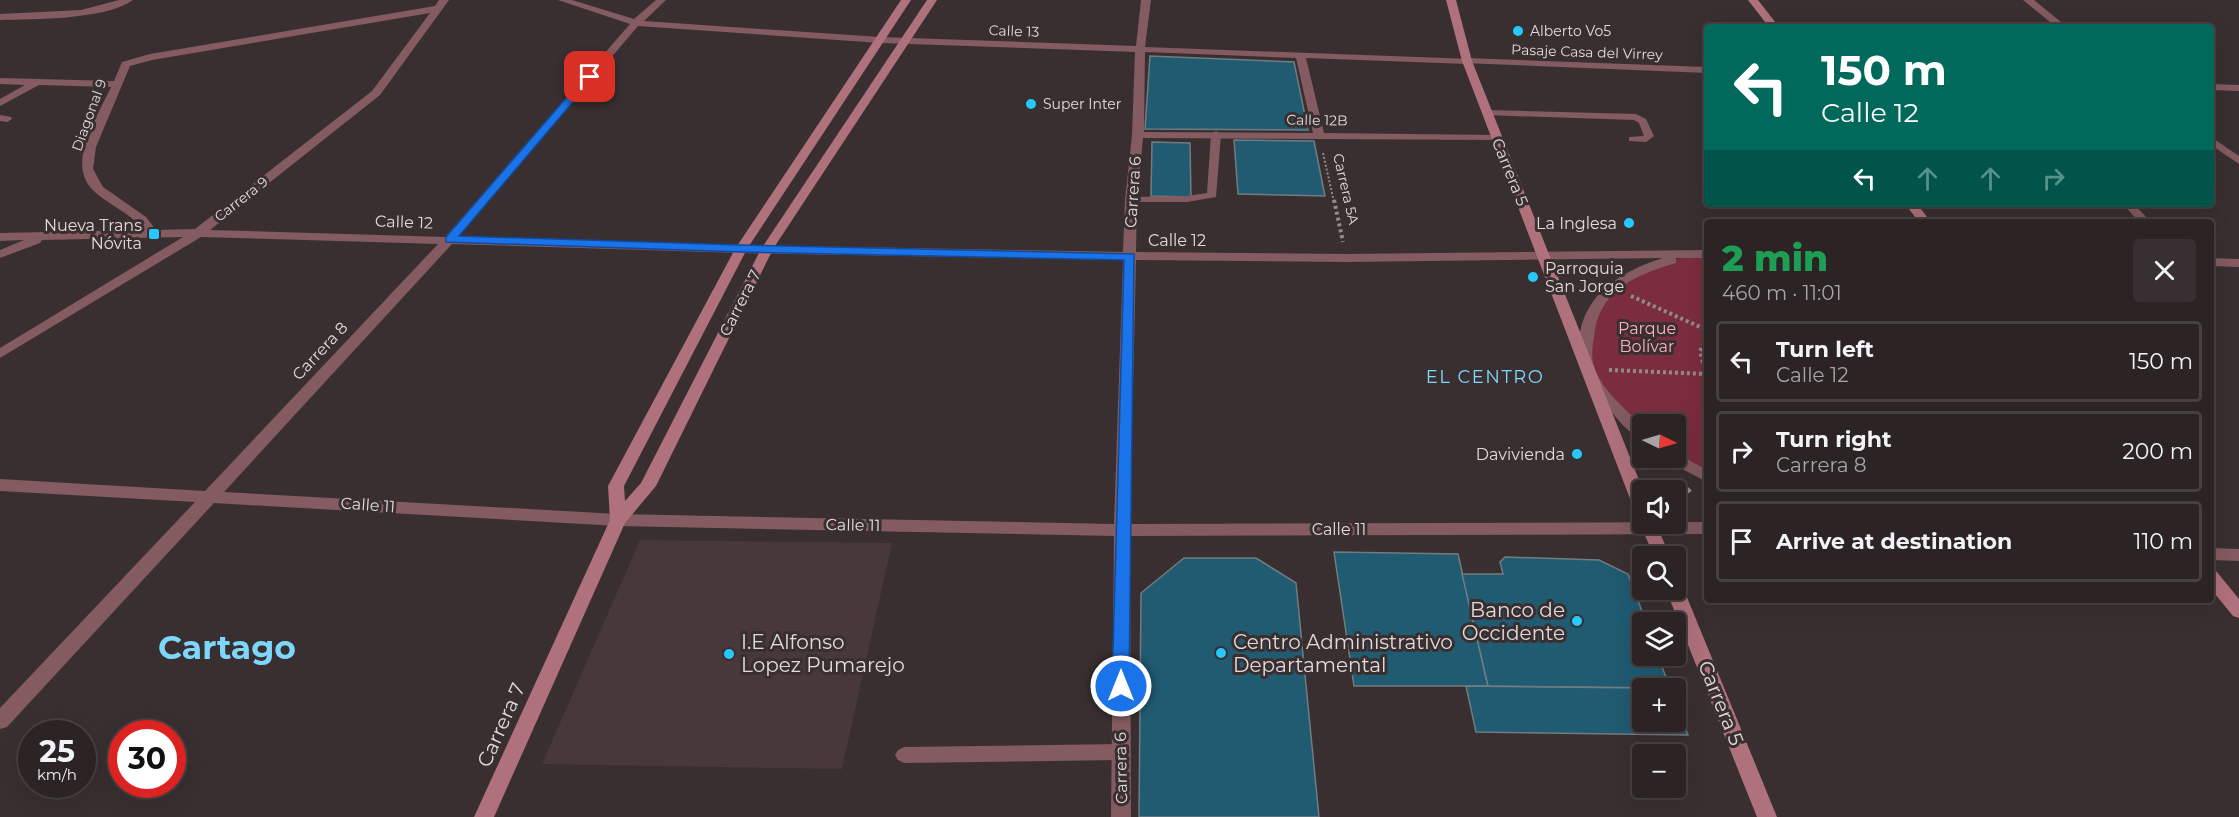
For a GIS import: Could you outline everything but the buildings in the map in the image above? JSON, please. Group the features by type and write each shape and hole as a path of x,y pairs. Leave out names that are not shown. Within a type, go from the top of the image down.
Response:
{"main road":[{"name":"Carrera 7","path":"618,520 616,486 741,249 906,0"},
{"name":"Carrera 7","path":"484,817 618,520 648,486 767,249 932,0"},
{"name":"Carrera 5","path":"1451,0 1467,61 1632,484"},
{"path":"1753,0 1772,24"},
{"path":"1913,207 1923,219"},
{"path":"2214,581 2239,611"},
{"name":"Carrera 5","path":"1679,600 1767,817"}],"street":[{"path":"0,17 81,12 116,5 128,0"},
{"name":"Carrera 9","path":"0,354 198,233 376,93 444,0"},
{"name":"Calle 13","path":"563,0 636,23 880,40 1301,57 1467,61"},
{"name":"Carrera 8","path":"0,721 450,239 636,23 661,0"},
{"name":"Carrera 6","path":"1121,817 1122,531 1131,200 1137,135 1140,51 1146,0"},
{"path":"2028,0 2058,24"},
{"name":"Diagonal 9","path":"152,234 142,220 98,189 87,169 90,147 126,64 150,57 436,9"},
{"name":"Carrera 5A","path":"1301,57 1319,135"},
{"name":"Pasaje Casa del Virrey","path":"1467,61 1704,70"},
{"path":"0,81 116,84"},
{"path":"0,103 37,82"},
{"path":"2214,87 2239,88"},
{"name":"Calle 12B","path":"1137,135 1496,138"},
{"path":"2214,142 2239,161"},
{"name":"Calle 12","path":"0,237 198,233 741,249 1130,256 1347,258 1704,254"},
{"path":"0,254 45,236"},
{"path":"1632,423 1607,397 1587,369 1586,332 1590,315 1611,286 1629,275 1675,259 1704,254"},
{"path":"2214,262 2239,263"},
{"path":"1686,465 1704,475"},
{"name":"Calle 11","path":"0,485 209,495 618,520 1122,531 1632,525"},
{"name":"Calle 11","path":"1686,527 1704,528"},
{"path":"2214,554 2239,555"}],"lane":[{"path":"1487,112 1636,117 1643,121 1649,136 1646,140 1633,139"},
{"path":"1131,200 1187,199 1212,195 1216,134"},
{"path":"2131,207 2142,219"},
{"path":"904,756 1120,752"}],"path":[{"name":"Carrera 5A","path":"1319,135 1347,258"},
{"path":"1704,344 1700,351 1704,367"},
{"path":"1587,369 1704,375"}],"shaded area":[{"name":"I.E Alfonso Lopez Pumarejo","path":"640,540 892,543 842,769 542,764"}],"green space":[{"name":"Parque Bolívar","path":"1704,255 1704,475 1686,465 1686,414 1632,414 1632,423 1607,397 1586,350 1586,332 1611,287 1675,259"}],"place":[{"name":"Alberto Vo5","path":"1518,31"},
{"name":"Super Inter","path":"1031,104"},
{"name":"La Inglesa","path":"1629,223"},
{"name":"Nueva Trans Nóvita","path":"154,234"},
{"name":"Parroquia San Jorge","path":"1533,277"},
{"name":"Davivienda","path":"1577,454"},
{"name":"Banco de Occidente","path":"1577,621"},
{"name":"Centro Administrativo Departamental","path":"1221,653"},
{"name":"I.E Alfonso Lopez Pumarejo","path":"729,654"}],"district":[{"name":"EL CENTRO","path":"1485,377"},
{"name":"Cartago","path":"227,647"}],"route":[{"path":"590,77 450,239 741,249 1130,256 1122,531 1121,686"}]}
